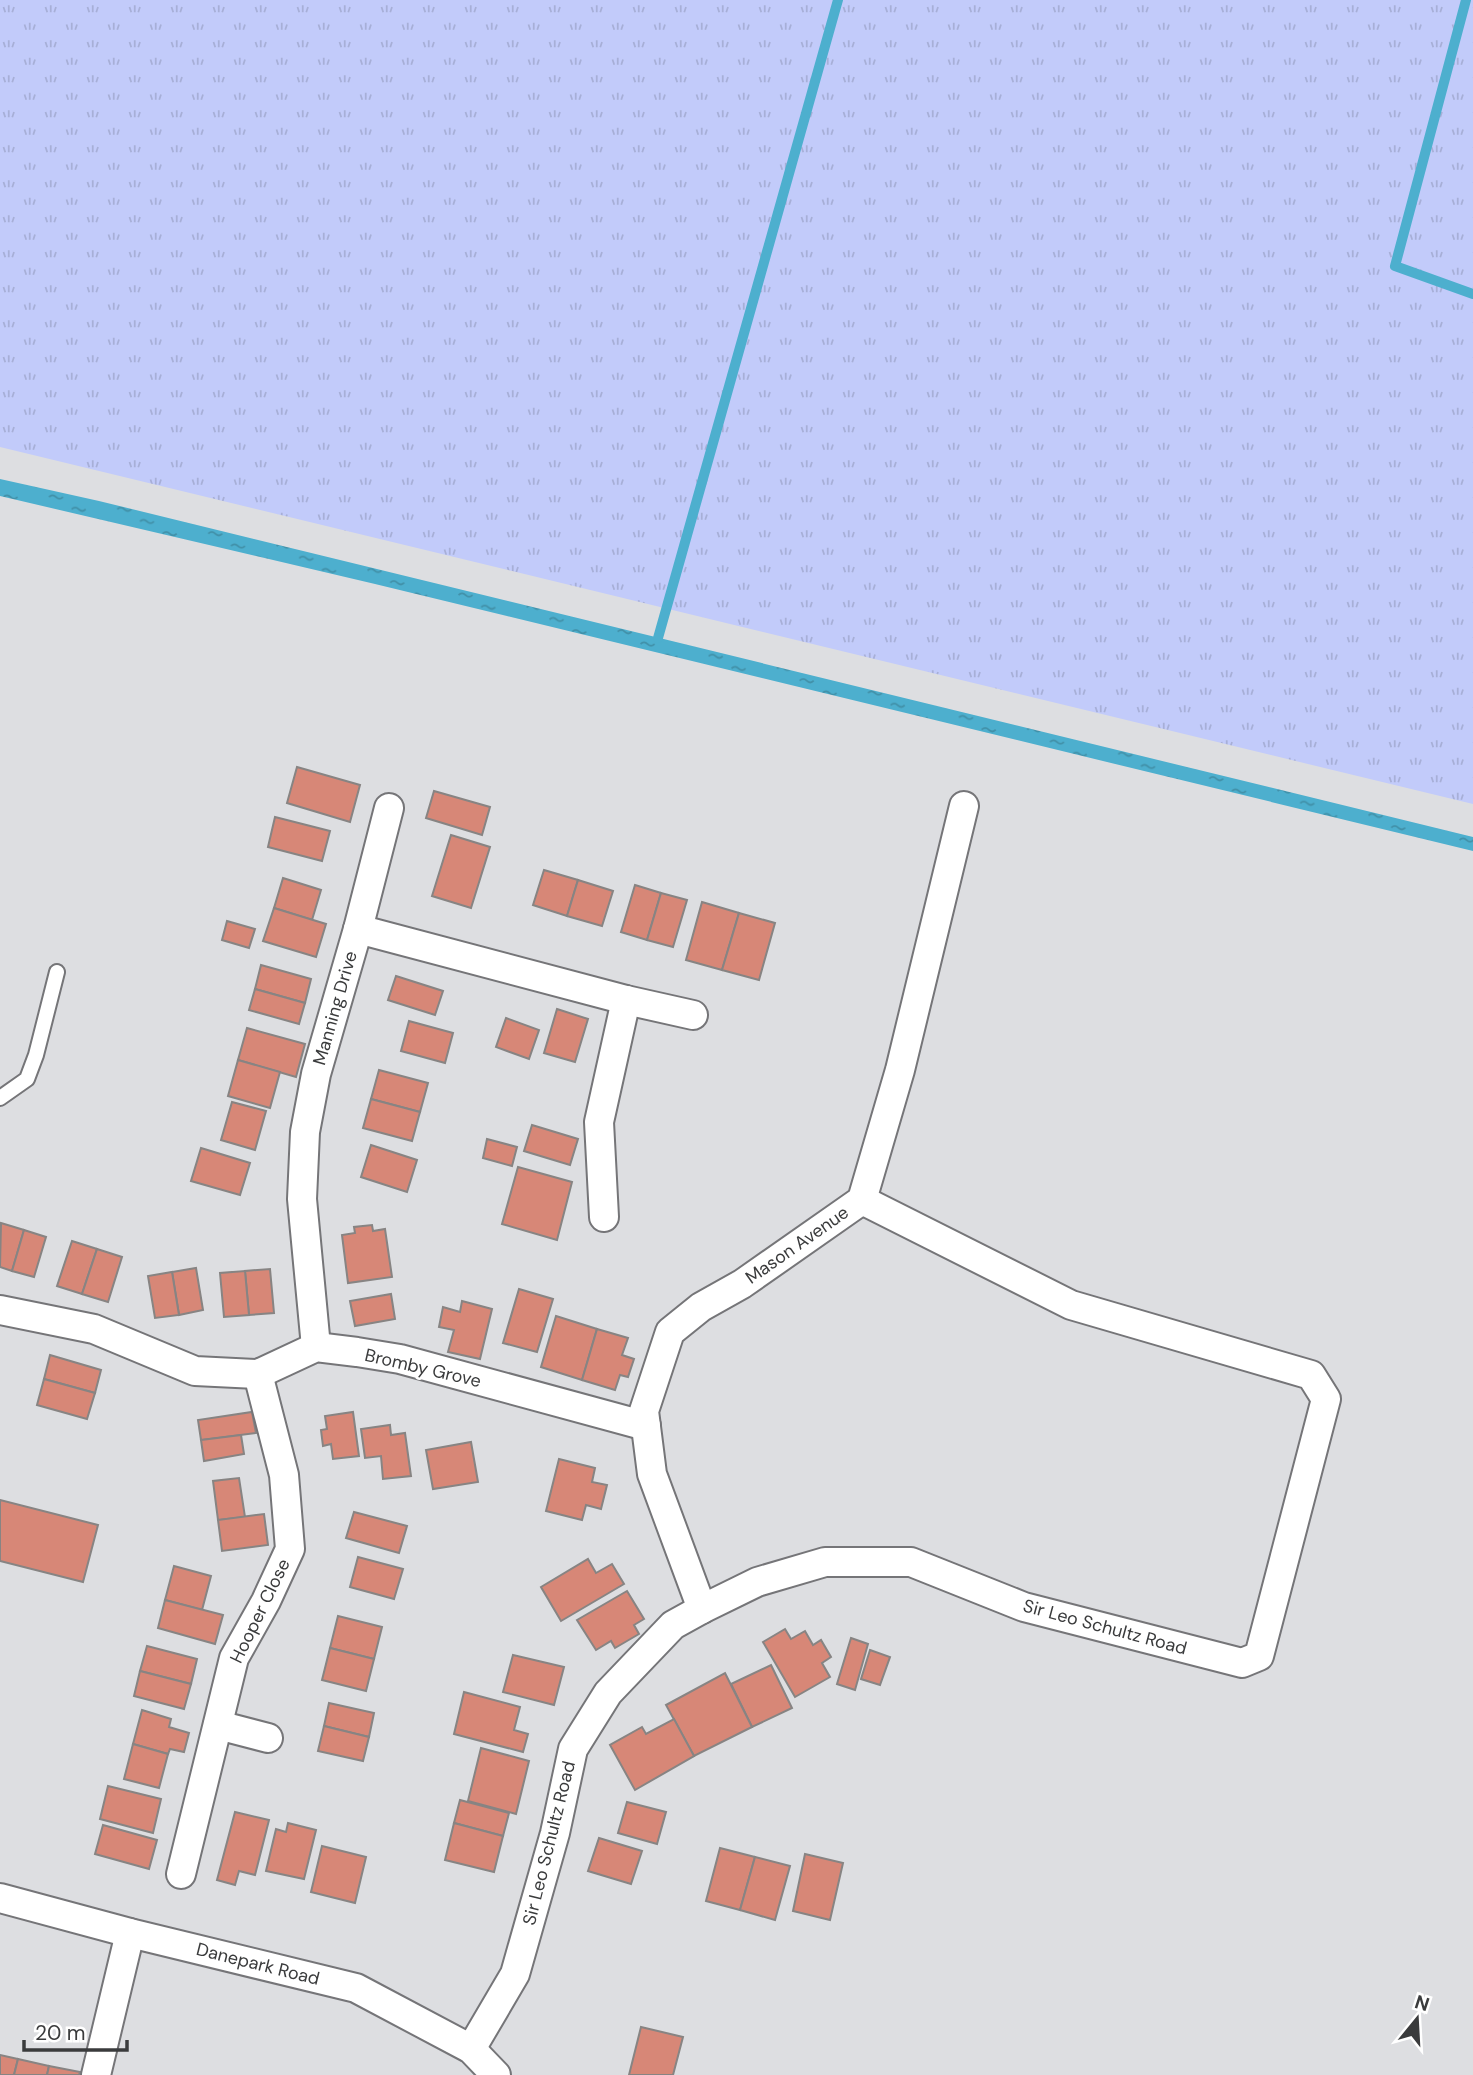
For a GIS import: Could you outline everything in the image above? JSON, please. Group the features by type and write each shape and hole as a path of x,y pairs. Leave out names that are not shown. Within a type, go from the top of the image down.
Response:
{"street":[{"name":"Mason Avenue","path":"702,1609 652,1474 644,1411 670,1332 701,1307 764,1269 862,1200 900,1070 964,806"},
{"path":"358,929 389,808"},
{"name":"Manning Drive","path":"316,1348 302,1199 305,1132 316,1074 358,929 626,1000 693,1015"},
{"path":"604,1217 599,1122 626,1000"},
{"name":"Sir Leo Schultz Road","path":"471,2049 515,1974 555,1833 573,1749 608,1693 673,1625 702,1609 757,1582 825,1562 911,1562 1024,1607 1242,1663 1259,1656 1326,1399 1311,1375 1071,1305 862,1200"},
{"path":"0,1310 94,1329 195,1371 258,1374 316,1348"},
{"name":"Bromby Grove","path":"316,1348 400,1359 646,1426"},
{"name":"Hooper Close","path":"181,1874 234,1658 267,1601 289,1549 284,1475 258,1374"},
{"path":"218,1725 268,1738"},
{"name":"Danepark Road","path":"0,1898 356,1988 471,2049 496,2075"},
{"path":"96,2075 130,1933"}],"lane":[{"path":"0,1098 27,1079 36,1055 57,972"}],"green space":[{"path":"0,0 1473,0 1473,804 0,447"}],"water":[{"path":"0,479 1473,837 1473,851 375,584 0,496"}],"building":[{"path":"297,767 360,785 350,822 287,803"},
{"path":"434,791 490,807 482,835 426,818"},
{"path":"275,817 330,831 322,861 268,847"},
{"path":"451,835 490,847 471,908 432,896"},
{"path":"544,870 578,880 567,916 533,905"},
{"path":"283,878 321,890 312,920 274,908"},
{"path":"578,880 613,891 602,926 567,916"},
{"path":"635,885 661,893 647,940 621,932"},
{"path":"661,893 687,900 673,947 647,940"},
{"path":"702,902 739,913 722,970 686,960"},
{"path":"274,908 326,924 316,957 263,941"},
{"path":"739,913 775,923 759,980 722,970"},
{"path":"227,921 255,929 249,948 222,940"},
{"path":"261,965 311,979 305,1003 255,989"},
{"path":"396,976 443,991 435,1015 388,1000"},
{"path":"255,989 305,1003 299,1024 249,1010"},
{"path":"557,1009 588,1019 575,1062 544,1053"},
{"path":"506,1018 539,1030 529,1059 496,1047"},
{"path":"409,1021 453,1033 445,1063 401,1051"},
{"path":"247,1028 305,1044 296,1077 238,1060"},
{"path":"238,1060 280,1072 270,1108 228,1096"},
{"path":"379,1070 428,1083 420,1112 371,1099"},
{"path":"371,1099 420,1112 412,1141 363,1128"},
{"path":"232,1102 266,1111 255,1150 221,1140"},
{"path":"532,1125 578,1139 570,1165 524,1151"},
{"path":"487,1139 517,1147 512,1166 483,1158"},
{"path":"371,1145 417,1160 407,1192 361,1177"},
{"path":"201,1148 250,1163 240,1195 191,1181"},
{"path":"518,1167 572,1182 557,1240 502,1224"},
{"path":"1,1223 24,1230 12,1271 0,1267"},
{"path":"372,1225 373,1231 385,1229 392,1277 348,1283 342,1235 355,1233 354,1227"},
{"path":"24,1230 46,1237 34,1277 12,1271"},
{"path":"72,1241 97,1249 82,1294 57,1286"},
{"path":"97,1249 122,1257 108,1302 82,1294"},
{"path":"196,1268 203,1310 179,1315 172,1272"},
{"path":"270,1269 274,1313 249,1315 245,1271"},
{"path":"245,1271 249,1315 224,1317 220,1273"},
{"path":"172,1272 179,1315 155,1318 148,1276"},
{"path":"519,1289 553,1299 537,1352 503,1343"},
{"path":"391,1294 395,1319 355,1326 350,1301"},
{"path":"462,1301 492,1309 480,1359 448,1352 454,1330 439,1327 443,1307 460,1312"},
{"path":"556,1316 597,1329 582,1380 541,1367"},
{"path":"597,1329 628,1338 622,1355 634,1359 628,1377 620,1375 615,1390 582,1380"},
{"path":"50,1355 101,1370 95,1393 44,1379"},
{"path":"44,1379 95,1393 87,1419 37,1405"},
{"path":"252,1412 256,1433 201,1440 198,1420"},
{"path":"353,1412 359,1456 333,1459 331,1444 323,1446 321,1430 327,1429 325,1416"},
{"path":"390,1425 391,1435 405,1433 411,1476 383,1479 381,1456 365,1458 361,1429"},
{"path":"241,1435 244,1454 204,1461 201,1440"},
{"path":"471,1442 478,1482 433,1489 426,1450"},
{"path":"559,1459 595,1468 592,1482 607,1485 601,1509 586,1505 582,1520 546,1511"},
{"path":"239,1478 245,1517 218,1520 213,1481"},
{"path":"0,1500 98,1525 83,1582 0,1561"},
{"path":"354,1512 407,1526 399,1553 346,1538"},
{"path":"264,1514 268,1545 222,1551 218,1520"},
{"path":"358,1557 403,1569 394,1599 350,1587"},
{"path":"588,1559 596,1573 612,1564 624,1584 561,1621 541,1587"},
{"path":"174,1566 211,1576 202,1610 165,1600"},
{"path":"627,1591 644,1619 634,1625 639,1634 615,1648 611,1641 596,1650 577,1620"},
{"path":"165,1600 223,1615 215,1644 158,1628"},
{"path":"338,1616 382,1627 374,1659 330,1648"},
{"path":"785,1629 791,1639 805,1631 813,1645 821,1640 831,1657 822,1663 830,1677 795,1697 763,1642"},
{"path":"851,1638 868,1644 855,1690 837,1684"},
{"path":"147,1646 197,1659 191,1684 140,1671"},
{"path":"330,1648 374,1659 366,1691 322,1680"},
{"path":"870,1650 890,1657 880,1685 861,1679"},
{"path":"513,1655 564,1667 554,1705 503,1692"},
{"path":"771,1665 792,1708 752,1727 731,1684"},
{"path":"140,1671 191,1684 184,1709 134,1696"},
{"path":"725,1673 752,1727 694,1756 666,1705"},
{"path":"464,1692 520,1707 514,1730 528,1734 523,1752 454,1734"},
{"path":"329,1703 374,1713 369,1737 324,1726"},
{"path":"142,1710 171,1719 169,1727 189,1733 184,1752 170,1749 168,1754 133,1744"},
{"path":"674,1719 694,1756 635,1790 610,1745 642,1727 646,1734"},
{"path":"324,1726 369,1737 363,1761 318,1751"},
{"path":"133,1744 168,1754 159,1788 124,1779"},
{"path":"481,1748 529,1761 516,1814 468,1801"},
{"path":"108,1786 161,1799 153,1833 100,1819"},
{"path":"460,1800 509,1813 503,1836 454,1823"},
{"path":"627,1802 666,1812 657,1844 618,1833"},
{"path":"235,1812 269,1820 255,1875 239,1871 235,1885 217,1880"},
{"path":"288,1823 316,1830 304,1879 266,1871 276,1829 286,1832"},
{"path":"454,1823 503,1836 494,1872 445,1860"},
{"path":"103,1825 157,1840 149,1869 95,1854"},
{"path":"599,1838 642,1851 631,1884 588,1871"},
{"path":"322,1846 366,1857 355,1903 311,1892"},
{"path":"720,1848 755,1857 740,1910 706,1901"},
{"path":"805,1854 843,1863 830,1920 793,1911"},
{"path":"755,1857 790,1866 775,1920 740,1910"},
{"path":"641,2027 683,2037 673,2075 629,2075"},
{"path":"0,2055 18,2059 14,2075 0,2075"},
{"path":"18,2059 49,2066 47,2075 14,2075"},
{"path":"49,2066 80,2072 79,2075 47,2075"}],"waterway":[{"path":"658,638 838,0"},
{"path":"1466,0 1395,266 1473,294"}]}
